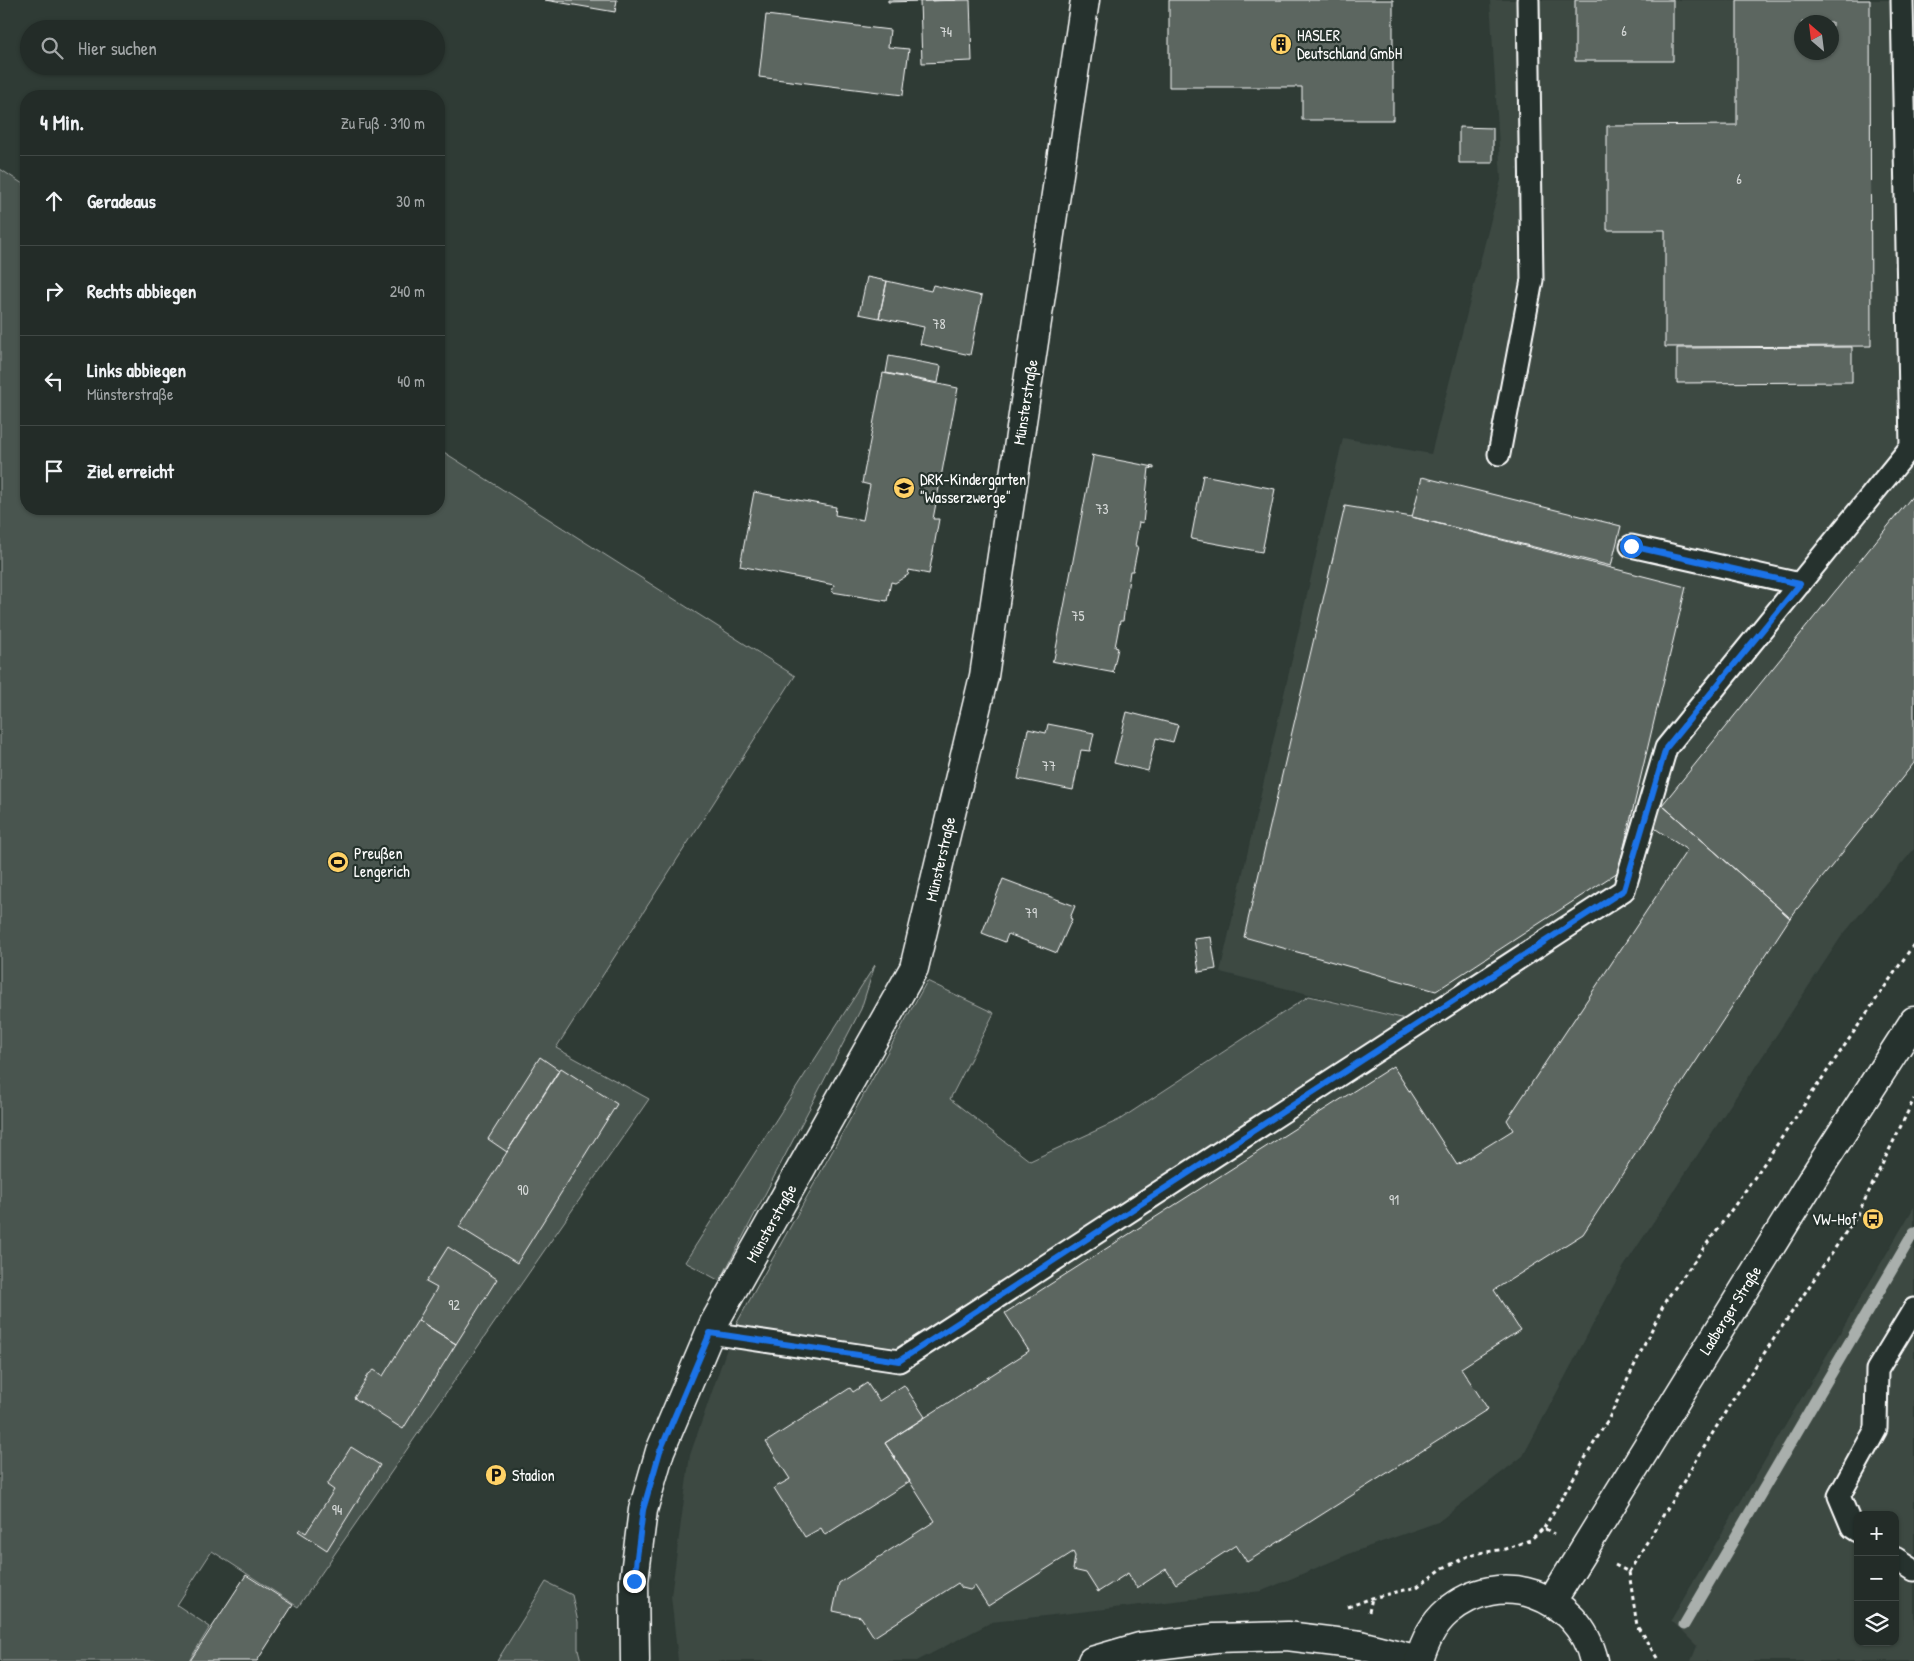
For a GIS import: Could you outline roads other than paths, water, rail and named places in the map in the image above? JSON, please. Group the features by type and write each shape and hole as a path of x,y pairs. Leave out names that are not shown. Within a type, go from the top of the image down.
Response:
{"street":[{"name":"Münsterstraße","path":"634,1661 634,1581 643,1510 660,1451 710,1333 914,968 984,676 1085,0"},
{"name":"Ladberger Straße","path":"1552,1601 1807,1186 1914,1021"},
{"path":"1092,1661 1140,1647 1215,1638 1287,1636 1360,1645 1419,1660 1429,1634 1447,1612 1470,1597 1497,1590 1525,1591 1552,1601 1575,1620 1591,1645 1594,1661"}],"lane":[{"path":"1499,454 1532,280 1528,0"},
{"path":"710,1333 899,1361 1624,890 1666,748 1913,444 1902,0"},
{"path":"1631,546 1800,584"},
{"path":"1854,1528 1839,1496 1876,1429 1877,1370 1914,1309"},
{"path":"1899,1561 1914,1570"}],"waterway":[{"path":"1684,1625 1914,1232"}],"place":[{"name":"HASLER Deutschland GmbH","path":"1281,44"},
{"name":"DRK-Kindergarten \"Wasserzwerge\"","path":"904,488"},
{"name":"Preußen Lengerich","path":"338,862"},
{"name":"VW-Hof","path":"1873,1219"},
{"name":"Stadion","path":"496,1475"}]}
